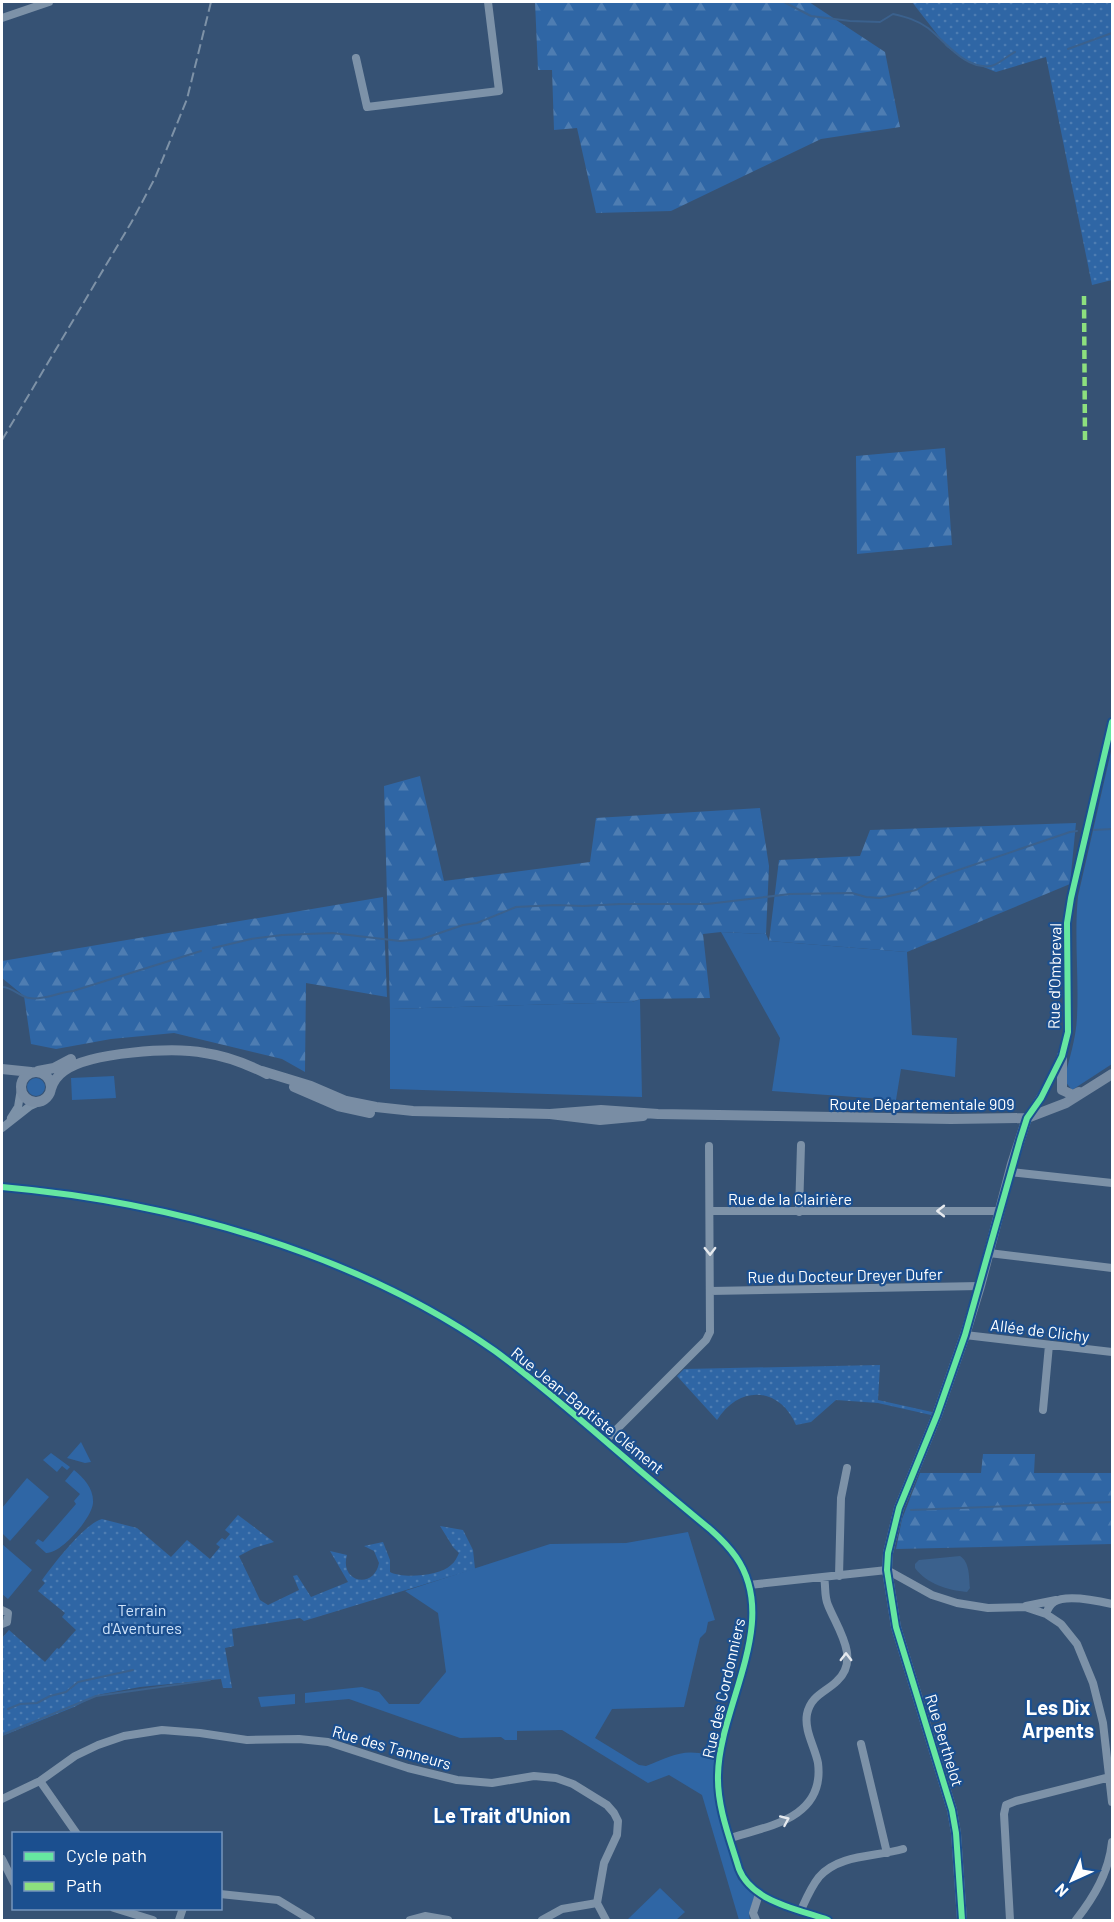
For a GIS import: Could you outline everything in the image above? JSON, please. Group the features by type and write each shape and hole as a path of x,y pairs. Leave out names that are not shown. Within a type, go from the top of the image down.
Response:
{"main road":[{"name":"Route Départementale 909","path":"110,1056 164,1050 196,1051 232,1059 348,1101 376,1107 413,1111 550,1114 615,1110 658,1114 951,1119 1027,1118 1066,1103 1113,1074"},
{"path":"2,1069 34,1072 52,1069 78,1057 110,1056"},
{"path":"2,1074 17,1081 28,1100 41,1101 49,1094 56,1078 65,1070 85,1061 110,1056"},
{"path":"1062,1056 1061,1086 1067,1093 1073,1095 1098,1084"},
{"path":"21,1089 23,1079 34,1072"},
{"path":"34,1072 48,1078 51,1089"},
{"name":"Rue Berthelot","path":"962,1920 956,1833 952,1810 893,1611 887,1570 889,1544 898,1512 937,1415 965,1335 1027,1118"}],"street":[{"path":"2,18 49,2"},
{"path":"356,58 367,107 500,90 488,2"},
{"name":"Rue d'Ombreval","path":"1027,1118 1041,1098 1062,1056 1068,1032 1067,923 1113,722"},
{"path":"2,1128 16,1111 21,1098 21,1089"},
{"path":"2,1128 30,1106 41,1101"},
{"path":"799,1212 801,1144"},
{"path":"709,1146 710,1211"},
{"path":"1010,1172 1113,1183"},
{"name":"Rue Jean-Baptiste Clément","path":"2,1187 93,1198 213,1224 261,1238 399,1295 444,1319 494,1351 605,1441 725,1543 737,1558 749,1585"},
{"name":"Rue de la Clairière","path":"605,1441 708,1337 711,1327 710,1211 1000,1211"},
{"path":"989,1253 1113,1268"},
{"name":"Rue du Docteur Dreyer Dufer","path":"710,1291 980,1286"},
{"name":"Allée de Clichy","path":"965,1335 1113,1352"},
{"path":"1043,1410 1049,1345"},
{"path":"839,1576 841,1498 847,1468"},
{"path":"749,1585 887,1570 932,1595 957,1603 988,1608 1020,1607 1057,1600 1086,1599 1113,1604"},
{"path":"730,1838 793,1817 815,1791 818,1762 807,1723 807,1712 813,1700 843,1675 847,1663 846,1646 826,1597 824,1577"},
{"name":"Rue des Cordonniers","path":"749,1585 753,1623 721,1748 718,1775 721,1808 741,1874 759,1894 828,1920"},
{"path":"1046,1614 1052,1603 1057,1600"},
{"path":"1020,1607 1046,1614 1061,1624 1077,1644 1093,1683 1103,1723 1113,1802"},
{"path":"2,1610 6,1611 9,1618 2,1624"},
{"name":"Rue des Tanneurs","path":"2,1799 40,1781 75,1756 98,1745 124,1736 162,1730 200,1732 248,1740 299,1739 328,1742 457,1780 492,1783 534,1776 556,1778 573,1784 607,1805 618,1821 617,1835 604,1863 597,1903"},
{"path":"861,1744 887,1853"},
{"path":"1010,1920 1006,1805 1110,1777"},
{"path":"40,1781 76,1832"},
{"path":"1076,1920 1100,1884 1108,1865 1113,1842"},
{"path":"801,1911 812,1887 830,1867 849,1860 903,1849"},
{"path":"2,1857 12,1870"},
{"path":"2,1857 12,1879"},
{"path":"222,1894 278,1900 311,1920"},
{"path":"756,1920 753,1913 759,1894"},
{"path":"542,1920 562,1910 597,1903 606,1920"},
{"path":"120,1910 153,1920"},
{"path":"410,1920 425,1916 448,1920"}],"green space":[{"path":"535,2 809,2 885,52 900,127 821,139 671,211 596,213 577,128 554,130 552,70 538,70"},
{"path":"912,2 1112,2 1112,280 1092,285 1046,57 996,72 966,60 947,47"},
{"path":"945,448 952,545 857,554 856,456"},
{"path":"1112,747 1112,1064 1072,1090 1064,1080 1074,1041 1077,1017 1078,896"},
{"path":"420,776 444,881 590,862 596,818 760,808 769,866 766,934 721,932 703,934 710,998 390,1009 384,786"},
{"path":"1076,823 1070,884 907,952 769,941 779,860 860,856 870,830"},
{"path":"383,897 387,997 306,983 305,1072 282,1059 174,1033 111,1039 56,1049 31,1044 24,996 2,978 2,961"},
{"path":"721,932 766,934 769,941 907,952 912,1035 957,1038 955,1077 901,1069 896,1100 772,1091 780,1038"},
{"path":"640,999 642,1097 390,1089 390,1009 632,1002"},
{"path":"114,1076 116,1098 72,1100 71,1078"},
{"path":"36,1078 42,1081 45,1087 42,1093 36,1096 30,1093 27,1087 30,1081"},
{"path":"880,1365 878,1400 932,1412 931,1415 878,1403 836,1400 811,1422 796,1425 789,1412 780,1403 769,1397 758,1395 747,1396 736,1401 717,1420 677,1376 684,1369"},
{"path":"81,1442 91,1462 85,1463 67,1458"},
{"path":"51,1453 70,1467 67,1470 62,1466 57,1472 43,1460"},
{"path":"983,1454 1035,1454 1034,1473 1112,1473 1112,1544 896,1549 902,1519 920,1473 981,1473"},
{"path":"74,1470 85,1480 90,1489 93,1498 91,1509 82,1526 67,1542 60,1548 46,1553 35,1543 38,1539 43,1542 76,1504 74,1501 80,1494 65,1481"},
{"path":"27,1478 49,1497 10,1541 2,1533 2,1508"},
{"name":"Terrain d'Aventures","path":"238,1515 274,1542 254,1548 239,1556 260,1600 268,1605 299,1590 293,1576 297,1575 311,1597 348,1582 330,1551 347,1555 348,1571 352,1577 358,1579 371,1577 376,1572 379,1563 374,1551 364,1546 383,1542 390,1560 390,1572 421,1575 446,1569 459,1553 440,1526 463,1530 473,1550 475,1569 304,1621 300,1618 232,1629 234,1646 225,1648 232,1688 223,1688 221,1679 140,1687 97,1695 74,1707 2,1736 2,1638 9,1630 45,1662 76,1630 62,1617 65,1613 38,1591 45,1583 42,1580 78,1537 102,1519 137,1528 171,1557 187,1540 210,1559 220,1547 216,1544 222,1538 225,1540 230,1534 225,1530"},
{"path":"688,1532 715,1620 708,1622 706,1632 700,1638 684,1707 612,1709 595,1738 639,1765 646,1766 683,1753 708,1755 710,1748 715,1752 717,1806 738,1879 755,1894 749,1914 750,1920 739,1920 702,1795 669,1775 648,1783 562,1730 517,1731 517,1740 505,1740 501,1737 460,1738 349,1699 305,1703 305,1693 362,1687 379,1692 389,1704 419,1704 446,1672 438,1613 405,1591 550,1544 626,1543"},
{"path":"2,1544 32,1570 8,1599 2,1594"},
{"path":"295,1694 295,1704 261,1707 258,1697"},
{"path":"660,1888 685,1912 676,1920 627,1920"}],"shaded area":[{"path":"960,1556 966,1562 968,1570 970,1588 967,1592 938,1585 925,1578 915,1568 919,1560"}],"waterway":[{"path":"784,2 811,16 880,22 893,14 907,18 928,28 956,54 973,64 982,66 994,65 1015,52"},
{"path":"1068,49 1112,33"},
{"path":"1094,830 1112,829"},
{"path":"213,948 251,939 282,935 332,933 400,941 422,939 463,925 477,923 516,907 707,904 790,894 852,893 880,898 916,890 938,877 1077,831"},
{"path":"2,987 34,999 73,991 201,951"},
{"path":"911,1510 1112,1502"},
{"path":"8,1709 20,1704 37,1703 50,1696 66,1692 78,1682 133,1670"},
{"path":"2,1735 96,1696 210,1680"}],"railway":[{"path":"2,440 131,223 155,178 187,99 211,2"}],"marked path":[{"path":"1084,296 1085,441"}],"cycle path":[{"path":"962,1920 956,1833 952,1810 896,1627 887,1570 888,1553 899,1508 937,1415 965,1335 1027,1118 1041,1098 1062,1056 1068,1032 1067,923 1112,722"},
{"path":"2,1187 66,1194 195,1219 322,1260 382,1286 440,1316 495,1351 561,1403 711,1530 736,1557 748,1582 752,1609 750,1636 721,1748 718,1775 718,1787 728,1835 739,1869 754,1889 777,1903 828,1920"}],"district":[{"name":"Les Dix Arpents","path":"1058,1718"},
{"name":"Le Trait d'Union","path":"502,1815"}]}
